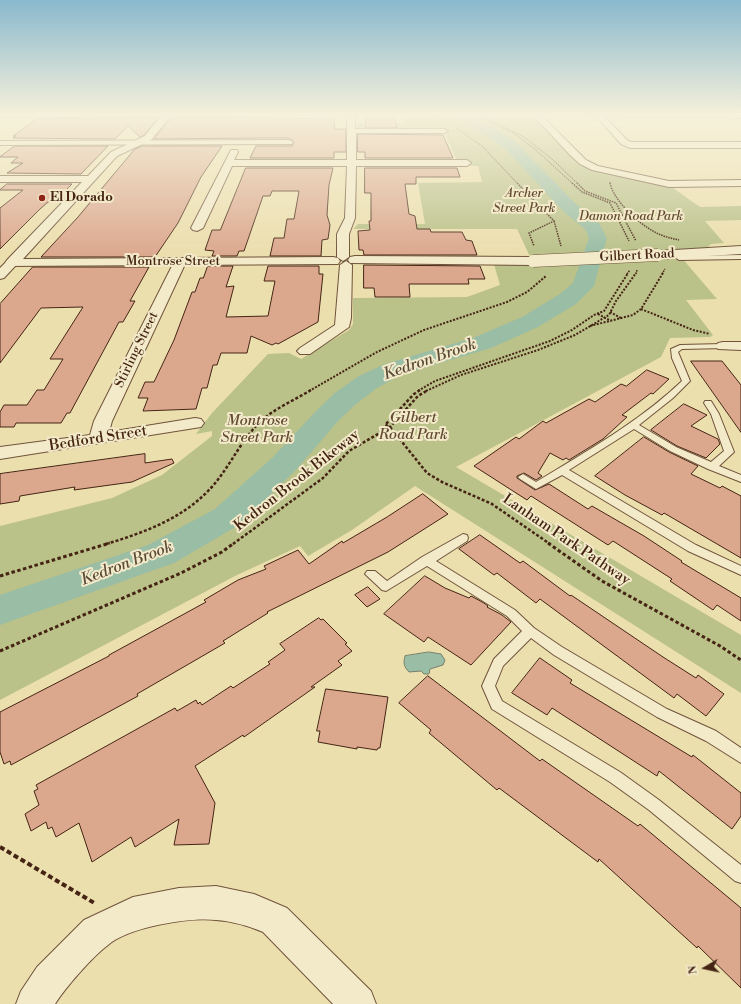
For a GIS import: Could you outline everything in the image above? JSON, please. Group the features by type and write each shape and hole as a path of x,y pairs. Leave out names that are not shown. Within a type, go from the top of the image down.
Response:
{"street":[{"path":"0,275 108,161"},
{"path":"582,161 595,168 670,184 741,183"},
{"path":"198,228 229,163 467,163"},
{"path":"305,351 342,327 344,318 343,234 350,218 352,163"},
{"path":"0,179 90,179"},
{"name":"Gilbert Road","path":"534,256 658,255 741,250"},
{"name":"Montrose Street","path":"12,263 344,261 534,256"},
{"name":"Stirling Street","path":"98,439 103,421 180,262"},
{"path":"723,346 740,346"},
{"name":"Bedford Street","path":"0,453 195,423"},
{"path":"34,1004 50,980 96,932 133,914 179,905 216,903 254,911 275,920 358,1004"}],"lane":[{"path":"679,258 741,257"},
{"path":"523,477 536,486 633,425 675,393 686,381 684,370 674,357 674,351 680,347 723,346"},
{"path":"708,402 715,414 729,452 711,467"},
{"path":"633,425 673,449 741,479"},
{"path":"561,470 692,548 741,571"},
{"path":"371,574 386,587 426,560 463,538"},
{"path":"426,560 511,613 530,631 586,669 662,713 711,736 741,756"},
{"path":"530,631 498,662 488,686 497,705 615,777 654,805 741,875"}],"path":[{"path":"496,161 554,221 561,244 561,250"},
{"path":"615,173 610,180 609,186 615,198 647,228 657,234 698,245 706,252"},
{"path":"610,204 622,203"},
{"path":"534,256 529,233 554,221"},
{"path":"586,327 612,321 633,314 641,309 671,259 679,258"},
{"path":"0,576 143,534 199,501 218,480 235,457 245,438 256,424 268,415 376,352 424,330 508,302 540,283 548,274"},
{"path":"641,309 693,330 713,335 740,346"},
{"path":"610,312 621,318"},
{"path":"598,314 612,321"},
{"path":"390,427 385,425 414,394 435,381 458,372"},
{"name":"Kedron Brook Bikeway","path":"0,651 31,639 181,573 222,552 279,512 323,478 349,451 390,427 418,396 461,375"},
{"name":"Lanham Park Pathway","path":"390,427 428,473 442,482 492,504 602,581 720,646 741,660"},
{"path":"0,847 102,908 105,928"}],"green space":[{"path":"457,161 578,161 582,165 605,172 673,188 700,207 741,206 741,220 705,221 724,243 711,244 707,248 675,250 717,299 686,300 713,335 710,337 670,338 661,357 456,467 741,635 741,693 415,486 352,530 308,556 300,546 237,575 0,700 0,526 112,498 162,475 212,436 212,431 196,434 212,413 268,354 289,353 301,359 349,330 353,324 353,298 467,297 500,285 494,264 533,263 517,229 353,229 358,224 425,224 418,183 482,182 478,166 469,166 467,163"}],"shaded area":[{"path":"429,652 441,654 445,660 443,665 430,669 429,674 424,674 421,671 409,672 407,670 404,665 405,656"}],"building":[{"path":"14,161 94,161 81,174 7,173 23,163 11,163"},
{"path":"125,161 212,161 201,177 178,223 155,257 41,257 78,217"},
{"path":"246,168 333,168 329,185 327,215 330,225 328,239 322,240 321,256 270,256 274,238 284,238 287,219 294,219 299,191 272,191 270,196 263,196 244,251 239,251 237,256 212,256 214,251 205,250 212,230 220,230"},
{"path":"365,168 457,168 460,177 416,177 416,184 405,184 409,214 415,216 417,229 430,229 431,232 462,232 466,240 472,241 477,255 364,255 363,250 359,250 358,231 370,230 369,221 371,221 371,193 365,193"},
{"path":"7,184 72,184 54,202 48,202 40,209 0,249 0,208 23,190 0,190"},
{"path":"364,265 480,266 485,279 468,279 469,284 409,284 410,297 375,297 374,288 364,288"},
{"path":"208,266 233,266 226,287 234,286 226,317 268,316 275,281 264,281 268,266 319,266 319,274 323,274 318,322 278,344 276,343 272,345 251,336 247,353 221,353 217,365 213,365 207,388 202,388 196,409 143,411 148,398 138,398 145,382 154,382 174,340 192,292 195,292 200,278 203,278"},
{"path":"33,267 149,267 130,301 135,301 123,322 119,322 70,413 67,413 61,423 16,423 14,427 0,427 0,412 4,405 27,405 37,390 44,390 63,359 50,359 83,307 41,308 0,363 0,304"},
{"path":"691,361 722,361 741,385 741,432"},
{"path":"647,370 669,379 653,394 651,393 622,415 627,417 603,439 569,460 566,458 563,460 550,453 538,473 542,476 536,480 524,473 517,476 517,478 535,490 549,484 588,509 592,506 644,536 682,561 681,562 741,598 741,621 717,605 713,610 670,581 672,579 613,541 608,545 531,496 527,500 474,466 516,437 519,439 543,421 546,423 589,399 595,402 621,384 626,386"},
{"path":"684,404 707,415 691,426 718,439 720,444 706,458 677,446 651,430"},
{"path":"644,437 669,452 698,466 691,474 720,488 722,486 741,496 741,558 664,513 662,515 625,495 595,476"},
{"path":"145,454 145,463 172,459 174,463 132,482 74,490 75,487 20,496 19,501 0,504 0,474"},
{"path":"423,494 448,514 388,552 267,612 268,613 223,641 225,643 137,694 138,696 11,765 10,761 4,764 0,752 0,712 109,656 206,602 204,600 238,580 266,569 264,566 298,550 309,564 342,541 343,543"},
{"path":"480,535 520,563 523,561 570,596 571,595 663,657 696,678 698,675 724,694 706,716 677,694 674,698 540,599 536,603 497,573 494,575 459,549"},
{"path":"425,576 445,588 469,598 471,596 484,603 488,606 487,607 511,622 471,665 428,637 424,642 384,614"},
{"path":"368,587 380,599 367,607 355,595"},
{"path":"319,618 321,620 323,619 347,643 345,644 352,651 338,661 342,665 311,687 315,687 244,737 243,735 195,766 215,803 209,844 174,845 179,819 135,847 131,837 92,862 79,823 56,837 52,827 48,829 46,822 31,831 25,814 39,805 34,791 38,789 36,785 175,708 177,711 196,700 198,704 200,702 202,705 231,686 233,688 270,664 268,662 285,650 280,644"},
{"path":"540,658 572,680 570,683 692,757 693,755 741,793 741,816 732,829 659,771 657,776 552,708 547,715 512,693"},
{"path":"428,676 540,761 542,759 638,826 640,824 741,908 741,988 698,946 697,948 599,859 598,862 499,788 497,790 429,733 431,730 399,703"},
{"path":"326,689 388,697 380,748 377,750 357,747 357,749 318,742 320,731 317,731"}],"waterway":[{"name":"Kedron Brook","path":"0,610 161,554 227,517 284,464 329,414 346,398 368,382 394,369 482,343 530,322 568,299 583,286 598,238 593,227 569,207 525,161"}],"place":[{"name":"El Dorado","path":"42,198"}],"park label":[{"name":"Archer Street Park","path":"524,202"},
{"name":"Damon Road Park","path":"631,217"},
{"name":"Gilbert Road Park","path":"413,426"},
{"name":"Montrose Street Park","path":"257,430"}]}
